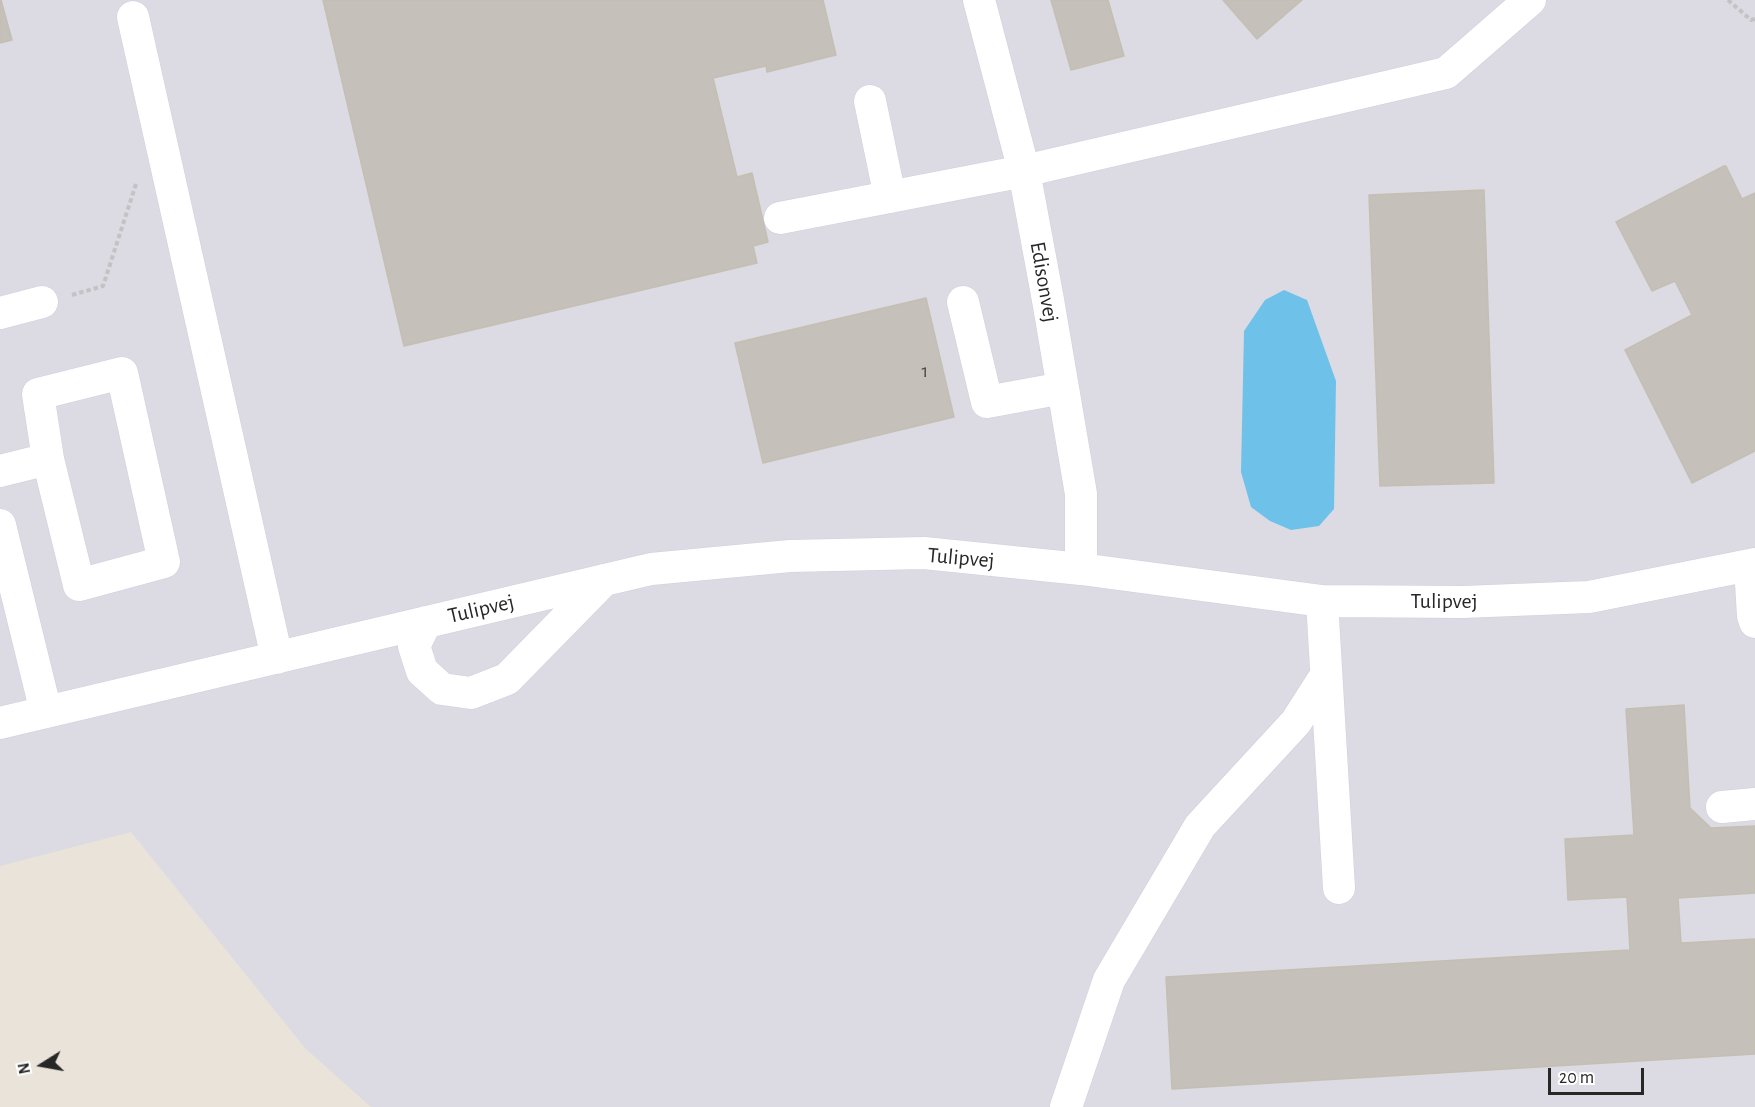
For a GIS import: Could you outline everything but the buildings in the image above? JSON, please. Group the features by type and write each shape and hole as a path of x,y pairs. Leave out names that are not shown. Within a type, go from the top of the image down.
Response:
{"street":[{"name":"Edisonvej","path":"979,0 1024,171 1063,388 1081,494 1081,569"},
{"path":"780,218 1024,171 1446,73 1530,0"},
{"path":"134,18 277,658"},
{"path":"870,101 890,197"},
{"path":"0,313 42,302"},
{"path":"963,302 987,402 1063,388"},
{"path":"122,373 164,562 80,585 48,459 38,394 122,373"},
{"path":"0,471 48,459"},
{"path":"0,525 46,712"},
{"name":"Tulipvej","path":"0,723 651,569 801,556 924,554 1081,569 1322,601 1463,602 1589,597 1752,565"},
{"path":"1752,565 1755,622"},
{"path":"426,622 414,646 422,671 442,689 471,693 507,679 604,580"},
{"path":"1322,601 1339,888"},
{"path":"1066,1107 1109,980 1200,826 1296,722 1326,675"},
{"path":"1722,807 1755,804"}],"path":[{"path":"1728,0 1751,20 1755,19"},
{"path":"42,302 103,286 139,176"}],"shaded area":[{"path":"0,0 1755,0 1755,1107 371,1107 305,1048 131,832 0,866"}],"water":[{"path":"1284,290 1307,300 1336,381 1334,509 1319,526 1291,530 1270,521 1251,507 1241,472 1244,331 1265,300"}]}
